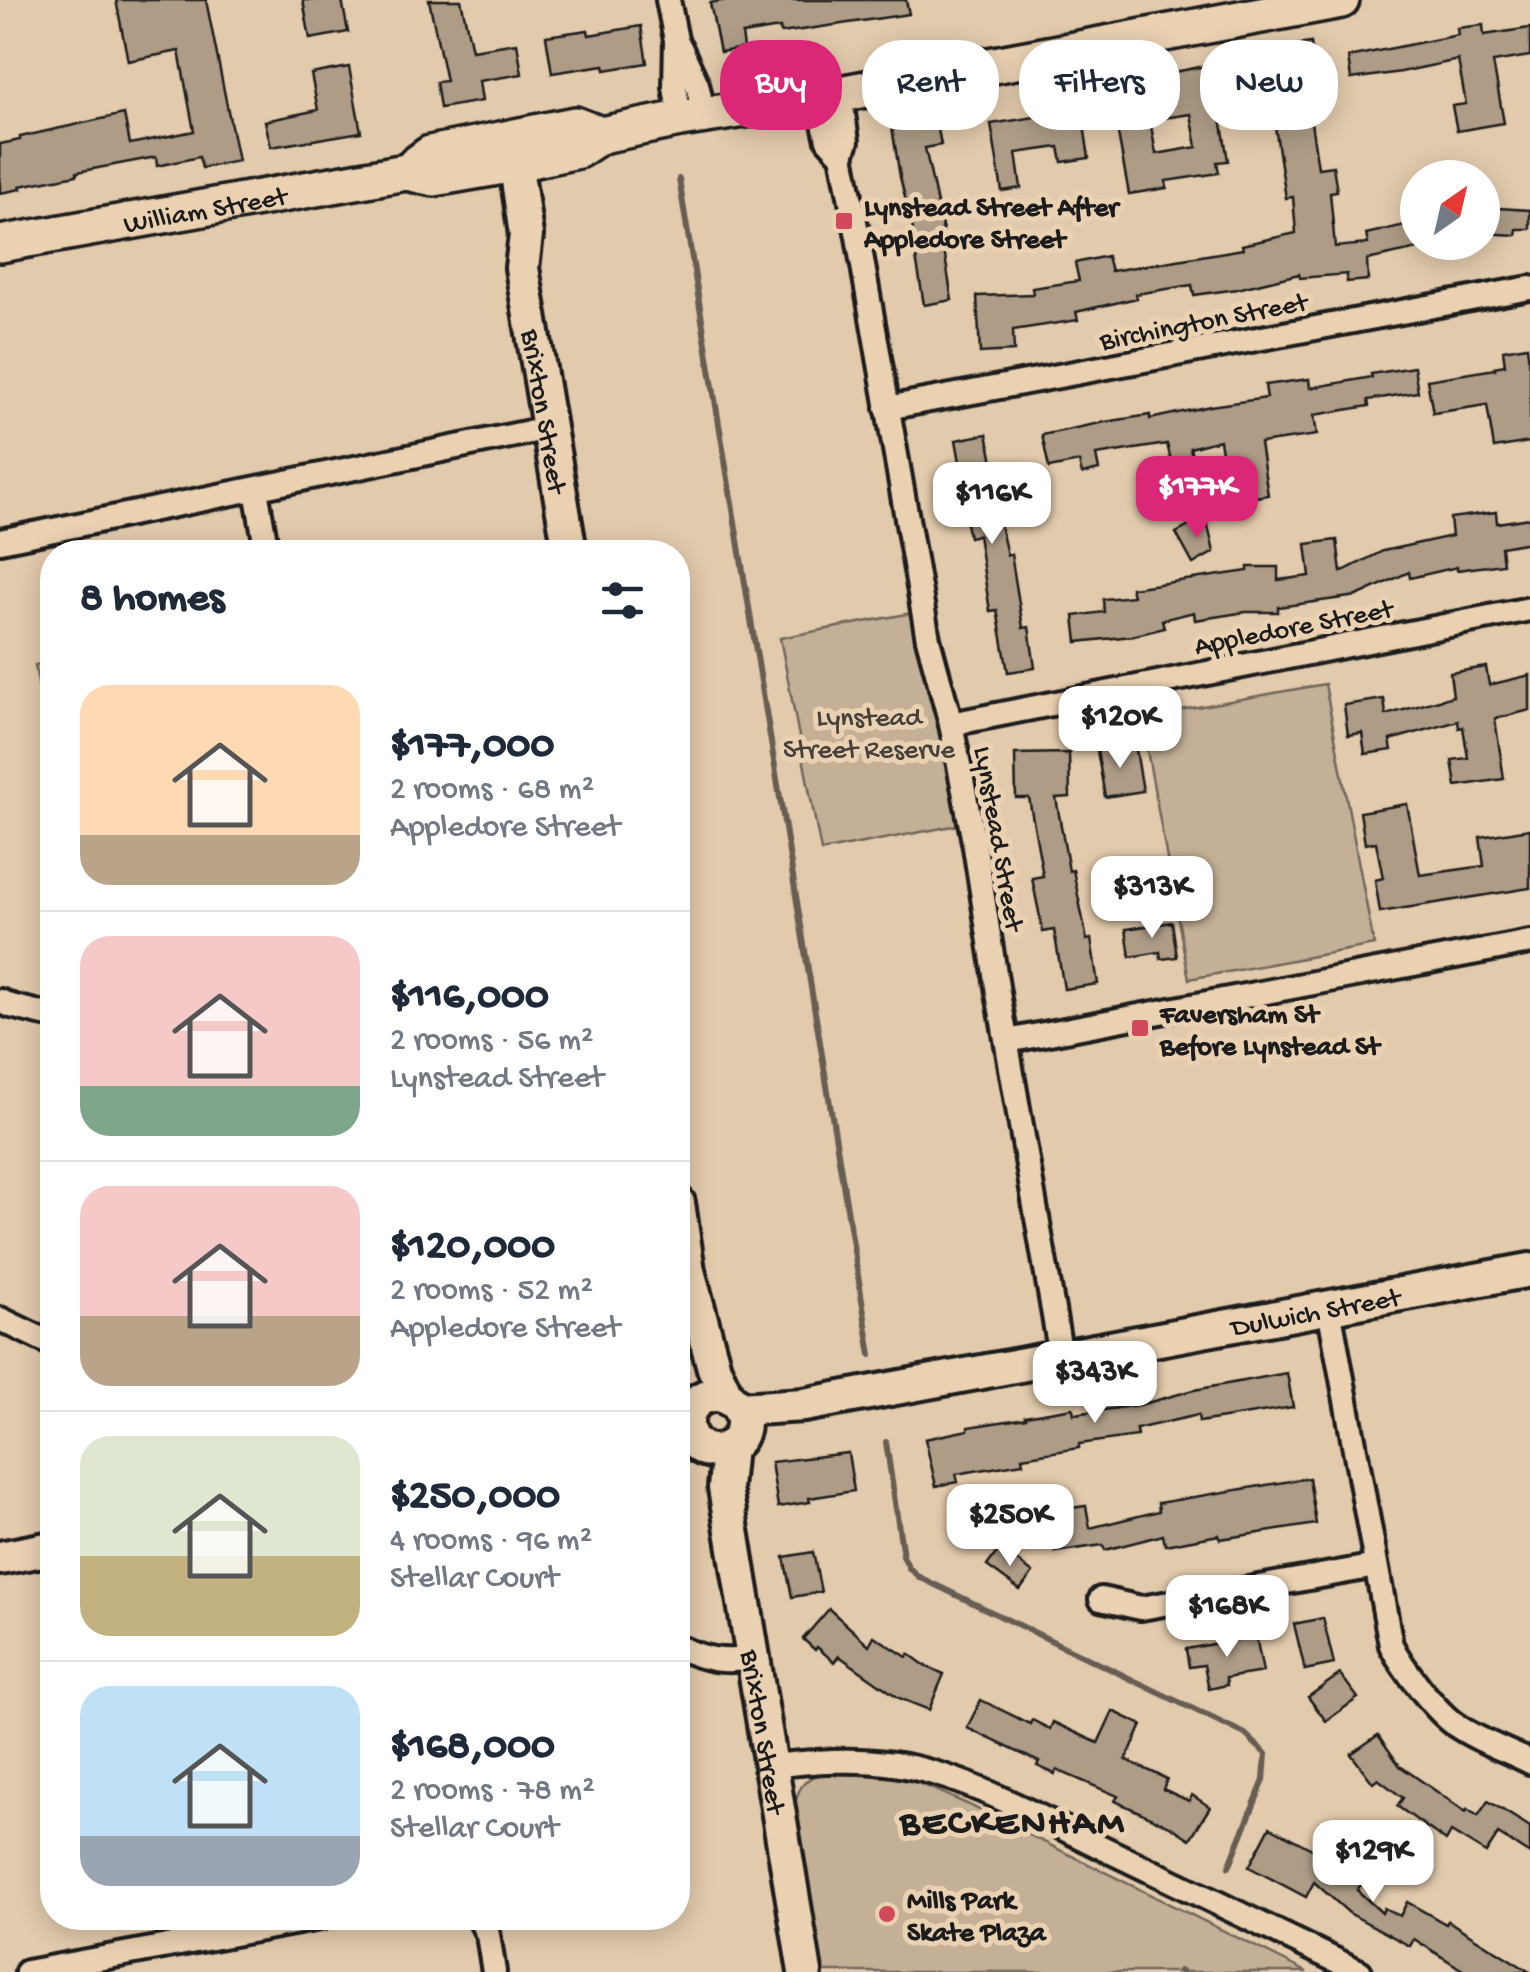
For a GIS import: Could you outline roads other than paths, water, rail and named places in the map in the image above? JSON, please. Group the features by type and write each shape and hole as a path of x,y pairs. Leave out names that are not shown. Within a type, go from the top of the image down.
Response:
{"main road":[{"name":"William Street","path":"842,94 1341,0"},
{"name":"William Street","path":"0,244 406,172 434,178 575,125 601,135 720,113"},
{"name":"Brixton Street","path":"502,153 526,236 522,268 568,540"},
{"name":"Dulwich Street","path":"708,1425 1530,1270"},
{"name":"Brixton Street","path":"690,1327 697,1376 725,1488 805,1972"},
{"path":"0,1558 40,1550"}],"street":[{"path":"668,0 676,40 697,84 692,117"},
{"name":"Lynstead Street","path":"842,128 847,141 842,154 928,639 975,847 1061,1356"},
{"name":"Birchington Street","path":"887,408 1530,288"},
{"path":"0,541 549,428"},
{"path":"256,490 265,540"},
{"name":"Appledore Street","path":"950,724 1530,609"},
{"path":"1006,1041 1530,942"},
{"path":"0,1001 40,1013"},
{"path":"1329,1308 1391,1645 1444,1716 1458,1727 1530,1762"},
{"path":"0,1319 40,1338"},
{"path":"1101,1599 1141,1608 1376,1566"},
{"path":"690,1652 709,1660 754,1658"},
{"path":"772,1766 861,1760 896,1764 959,1781 1360,1972"},
{"path":"28,1972 255,1930"},
{"path":"486,1930 494,1972"}],"waterway":[{"path":"679,179 871,1355"},
{"path":"886,1442 903,1556 919,1577 1245,1734 1266,1754 1264,1780 1229,1867"}],"place":[{"name":"Lynstead Street After Appledore Street","path":"844,221"},
{"name":"Faversham St Before Lynstead St","path":"1140,1028"},
{"name":"Mills Park Skate Plaza","path":"887,1914"}],"district":[{"name":"BECKENHAM","path":"1013,1819"}],"park label":[{"name":"Lynstead Street Reserve","path":"869,731"}]}
